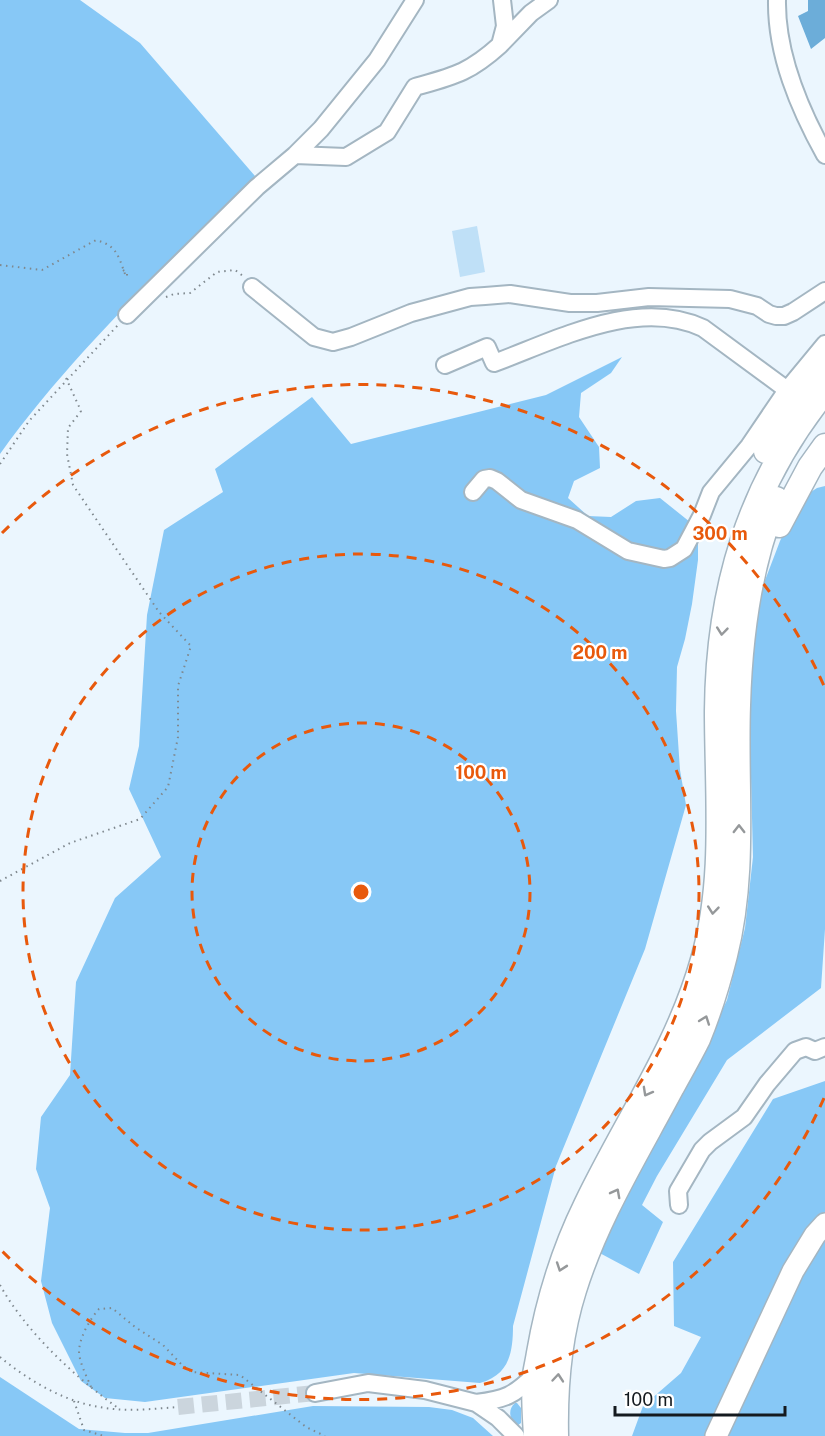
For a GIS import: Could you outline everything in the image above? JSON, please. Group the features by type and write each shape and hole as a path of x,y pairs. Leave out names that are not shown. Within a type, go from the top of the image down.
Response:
{"highway":[{"path":"556,1436 557,1375 573,1292 589,1248 610,1204 698,1039 726,953 738,869 740,833 736,606 742,543 765,485 797,429 803,392 825,360"},
{"path":"736,606 752,574 769,515 795,462 825,416"},
{"path":"536,1436 535,1375 552,1291 566,1252 599,1179 661,1066 683,1019 704,957 712,918 719,837 717,709 721,633 810,467 825,446"}],"main road":[{"path":"716,1436 793,1271 815,1235 825,1224"}],"street":[{"path":"127,315 257,187 295,155 321,129 377,60 415,0"},
{"path":"500,45 505,26 502,0"},
{"path":"295,155 346,157 387,132 415,87 457,75 480,63 531,13 549,0"},
{"path":"777,0 780,42 788,70 825,155"},
{"path":"252,288 314,337 333,342 411,313 470,297 510,294 570,303 597,303 644,298 730,299 757,306 776,316 793,312 825,291"},
{"path":"604,323 606,316 634,308 644,298"},
{"path":"445,365 487,347 494,363 604,323 644,316 659,317 693,323 703,328 803,392"},
{"path":"473,492 484,479 490,478 521,500 577,520 628,551 664,559 670,558 684,549 711,492 749,446 803,392 825,344"},
{"path":"678,1205 678,1191 702,1150 744,1117 767,1084 799,1049 806,1047 820,1050 825,1047"},
{"path":"476,1403 502,1400 518,1391 535,1375"},
{"path":"315,1393 368,1383 425,1390 476,1403 498,1418 516,1436"}],"path":[{"path":"0,265 42,270 96,240 109,244 118,255 126,276"},
{"path":"148,295 155,301 174,294 190,293 217,272 236,270 246,278 252,288"},
{"path":"0,464 29,422 66,378 127,315"},
{"path":"0,881 70,843 140,819 168,787 178,736 178,686 191,646 159,612 73,485 67,454 68,428 81,411 66,378"},
{"path":"0,1285 56,1356 120,1409"},
{"path":"91,1387 80,1356 81,1344 88,1322 99,1309 112,1308 135,1327 163,1345 192,1372 240,1375 306,1427 325,1436"},
{"path":"0,1356 36,1383 74,1401 100,1408 134,1410 178,1407"},
{"path":"74,1401 84,1430 104,1436"}],"shaded area":[{"path":"0,0 80,0 140,43 255,176 90,345 28,416 0,454"},
{"path":"808,0 825,0 825,38 811,49 798,16 808,11"},
{"path":"477,226 485,272 460,277 452,231"},
{"path":"622,357 611,373 581,393 579,417 599,447 600,468 574,481 568,498 588,516 611,517 636,501 660,498 690,522 698,534 698,560 692,604 677,667 676,711 680,770 686,805 645,949 556,1166 513,1326 512,1345 507,1362 497,1375 480,1383 354,1373 145,1402 105,1398 81,1381 52,1323 41,1281 50,1208 36,1169 41,1117 70,1075 76,982 115,898 161,857 129,789 139,746 147,615 164,530 223,492 215,469 312,397 351,444 546,395"},
{"path":"825,486 825,929 821,988 727,1060 642,1205 663,1222 639,1274 594,1250 633,1176 682,1093 727,1000 745,928 753,857 748,659 756,604 780,541 800,499 817,488"},
{"path":"825,1081 825,1436 632,1436 643,1406 681,1373 701,1337 674,1326 673,1262 773,1099"},
{"path":"0,1377 79,1429 148,1433 313,1406 429,1407 452,1410 473,1418 493,1436 0,1436"},
{"path":"515,1403 521,1408 521,1423 517,1426 510,1415"}],"tunnel":[{"path":"178,1407 315,1393"}]}
